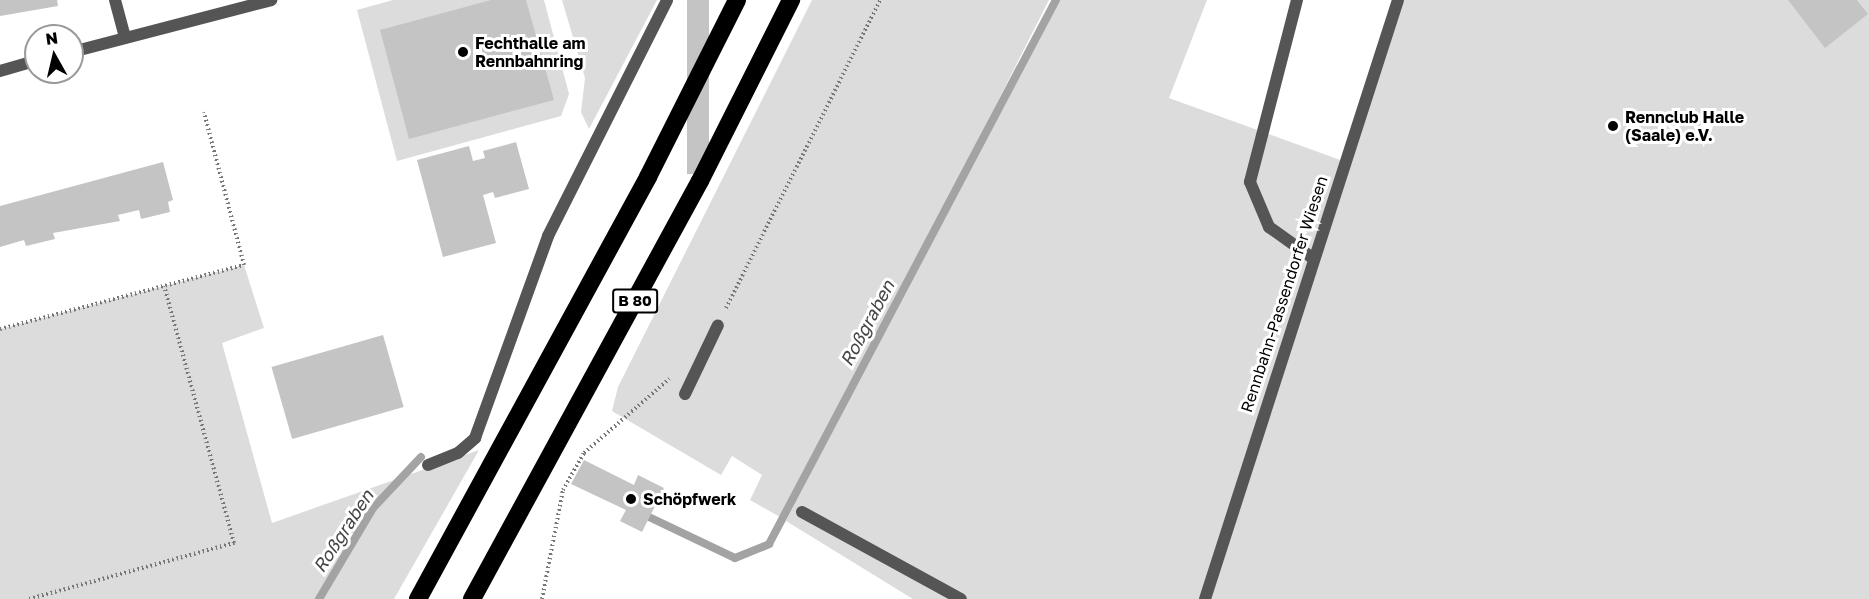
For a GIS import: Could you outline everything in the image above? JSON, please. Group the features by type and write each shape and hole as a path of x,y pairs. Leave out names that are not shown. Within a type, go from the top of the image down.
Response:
{"highway":[{"name":"B 80","path":"418,599 648,177 737,0"},
{"name":"B 80","path":"472,599 689,202 791,0"}],"street":[{"path":"115,0 125,38"},
{"path":"84,49 271,0"},
{"path":"428,465 458,453 475,438 548,236 667,0"},
{"path":"1297,0 1250,182 1269,227 1311,257"},
{"name":"Rennbahn-Passendorfer Wiesen","path":"1205,599 1311,257 1398,0"},
{"path":"0,71 24,64"},
{"path":"685,394 718,325"},
{"path":"802,512 961,599"}],"path":[{"path":"718,325 880,0"},
{"path":"0,329 244,265 204,112"},
{"path":"29,599 234,543 164,286"},
{"path":"542,599 563,490 584,453 678,368"}],"shaded area":[{"name":"Fechthalle am Rennbahnring","path":"393,0 544,0 569,94 561,116 397,161 357,10"},
{"path":"562,0 657,0 589,129 581,112 585,78"},
{"path":"812,0 1049,0 800,491 780,517 750,500 762,475 732,456 721,475 612,411 618,387"},
{"path":"1055,0 1207,0 1169,98 1343,161 1205,599 913,599 786,521"},
{"path":"1400,0 1869,0 1869,599 1206,599"},
{"path":"244,265 264,328 222,343 272,523 479,450 394,599 0,599 0,329"}],"building":[{"path":"0,0 57,0 58,6 0,16"},
{"name":"Fechthalle am Rennbahnring","path":"491,0 526,0 554,100 409,139 380,30"},
{"path":"687,0 709,0 709,174 687,174"},
{"path":"1788,0 1857,0 1868,14 1825,48"},
{"path":"516,142 529,189 495,198 493,192 483,195 496,243 443,257 417,160 469,146 473,161 485,158 483,151"},
{"path":"163,162 173,200 168,202 170,212 141,219 139,210 118,215 120,221 53,233 55,239 26,246 24,240 0,247 0,206"},
{"path":"383,335 404,407 292,439 271,367"},
{"name":"Schöpfwerk","path":"584,460 634,485 638,475 664,488 642,532 620,521 626,510 571,484"}],"waterway":[{"name":"Roßgraben","path":"649,517 735,558 769,544 1056,0"},
{"name":"Roßgraben","path":"319,599 373,508 421,457"}],"place":[{"name":"Fechthalle am Rennbahnring","path":"463,52"},
{"name":"Rennclub Halle (Saale) e.V.","path":"1613,126"},
{"name":"Schöpfwerk","path":"631,499"}]}
